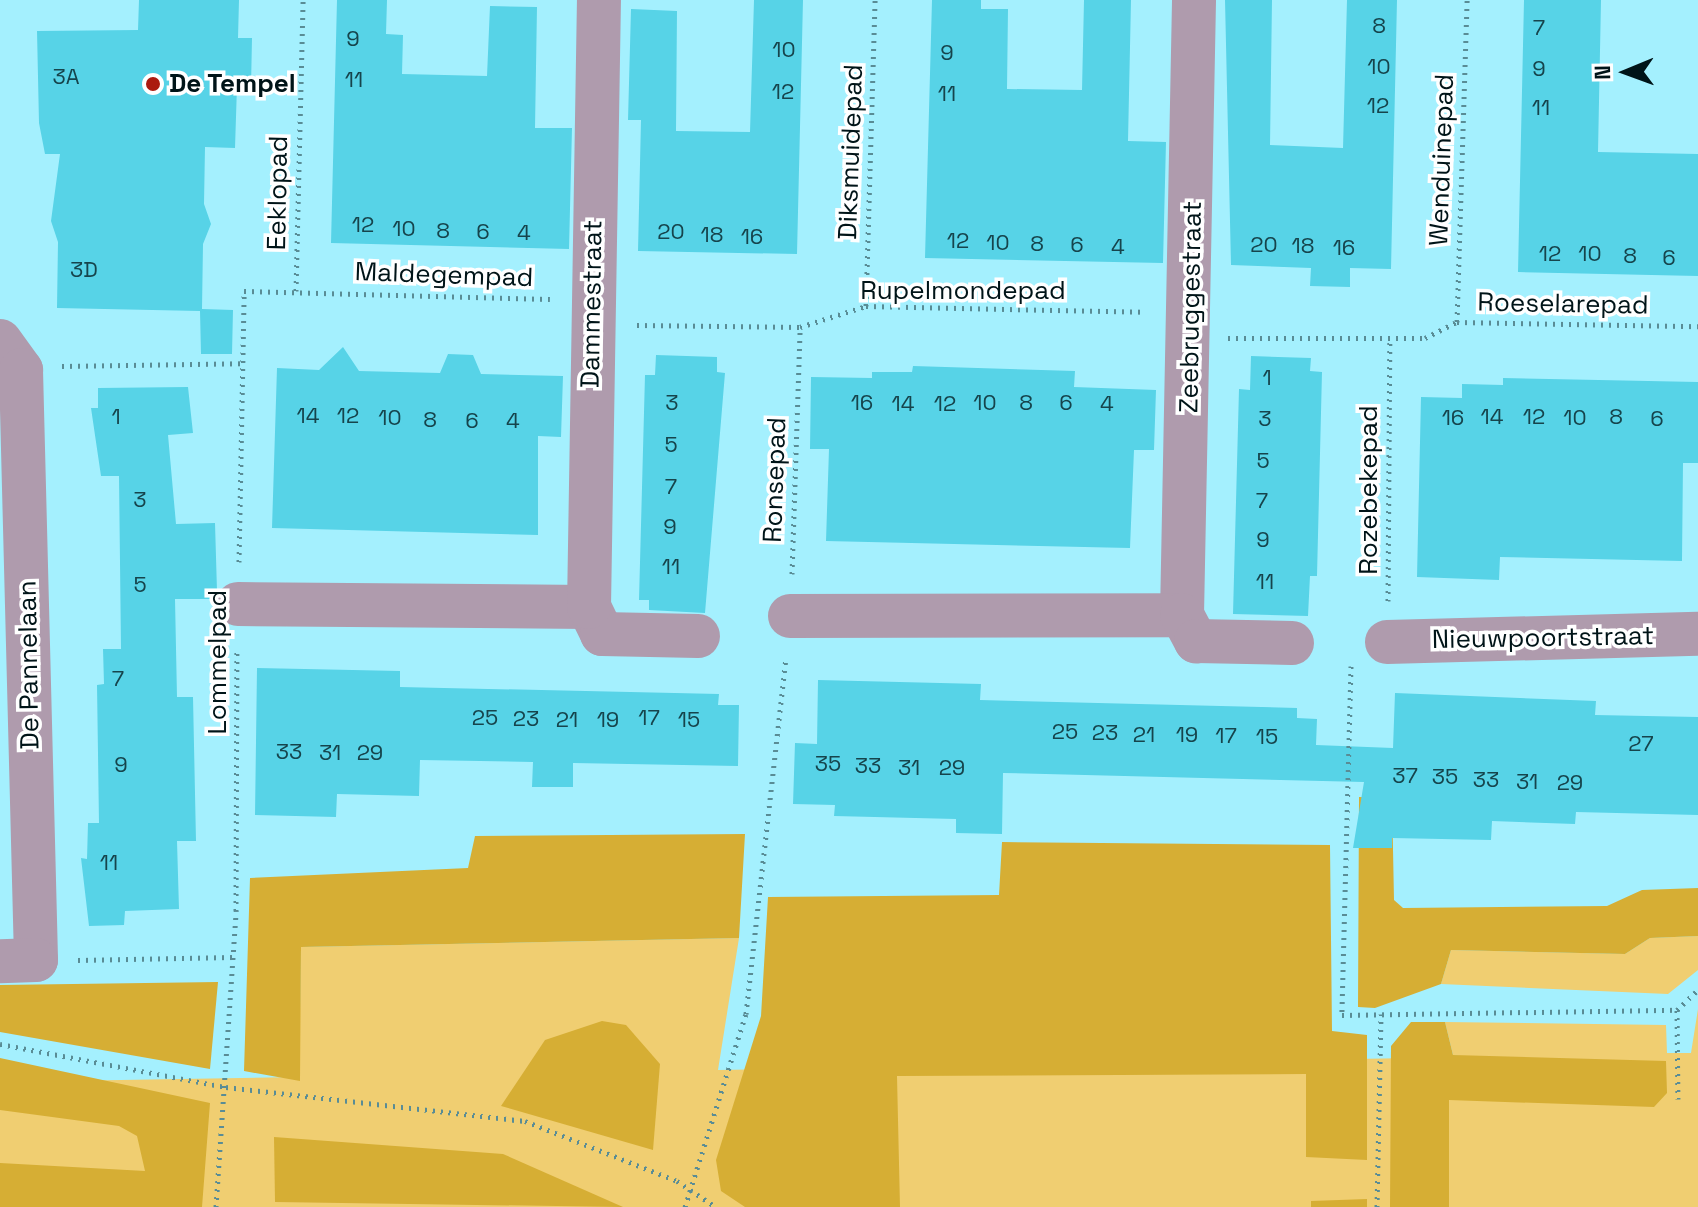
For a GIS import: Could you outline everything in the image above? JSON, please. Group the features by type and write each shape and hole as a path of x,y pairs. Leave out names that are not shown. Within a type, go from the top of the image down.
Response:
{"street":[{"name":"Dammestraat","path":"589,607 599,0"},
{"name":"Zeebruggestraat","path":"1182,615 1192,325 1194,0"},
{"name":"De Pannelaan","path":"0,341 21,370 18,961"},
{"path":"238,604 589,607 602,634 698,636"},
{"path":"790,626 1182,615 1196,641 1292,643"},
{"name":"Nieuwpoortstraat","path":"1387,642 1698,634"}],"path":[{"name":"Eeklopad","path":"296,291 303,0"},
{"name":"Diksmuidepad","path":"866,306 875,0"},
{"name":"Wenduinepad","path":"1457,322 1467,0"},
{"name":"Lommelpad","path":"216,1207 233,957 244,291 296,291"},
{"name":"Maldegempad","path":"296,291 592,312"},
{"name":"Rupelmondepad","path":"592,312 800,327 866,306 1192,325"},
{"name":"Roeselarepad","path":"1192,325 1390,338 1425,338 1457,322 1698,326"},
{"name":"Ronsepad","path":"685,1207 746,1014 790,626 800,327"},
{"name":"Rozebekepad","path":"1387,642 1390,338"},
{"path":"55,366 243,363"},
{"path":"1387,642 1351,642 1342,1015 1677,1010 1698,990"},
{"path":"18,961 233,957"},
{"path":"1677,1010 1678,1099"},
{"path":"1377,1207 1381,1014"},
{"path":"0,1044 226,1087 525,1121 691,1190 716,1207"}],"shaded area":[{"path":"1359,797 1392,798 1394,900 1403,908 1607,906 1642,890 1698,888 1698,936 1650,938 1625,954 1451,950 1441,984 1375,1008 1358,1007"},
{"path":"745,834 739,938 301,947 300,1081 244,1071 250,878 468,868 475,836"},
{"path":"1002,842 1330,845 1332,1031 1367,1035 1367,1160 1306,1157 1306,1074 897,1076 900,1207 745,1207 721,1191 716,1160 761,1016 768,897 999,895"},
{"path":"1698,936 1698,970 1668,994 1441,984 1451,950 1625,954 1650,938"},
{"path":"739,938 718,1070 1467,1057 1453,1055 1445,1022 1666,1025 1667,1053 1691,1053 1698,1009 1698,1207 0,1207 0,1082 299,1077 301,947"},
{"path":"218,982 210,1069 0,1032 0,985"},
{"path":"602,1021 626,1025 660,1064 653,1150 501,1106 545,1040"},
{"path":"1411,1022 1445,1022 1453,1055 1666,1061 1667,1093 1654,1107 1449,1100 1449,1207 1390,1207 1391,1046"},
{"path":"0,1058 210,1103 202,1207 0,1207 0,1163 145,1171 137,1136 119,1126 0,1110"},
{"path":"274,1137 503,1154 623,1207 275,1202"},
{"path":"1367,1199 1367,1207 1311,1207 1311,1201"}],"building":[{"path":"139,0 239,0 238,38 252,38 251,87 237,86 235,148 205,147 204,204 211,224 203,244 202,309 233,310 232,354 201,354 200,311 57,308 58,242 51,221 60,154 45,154 39,123 37,31 138,30"},
{"path":"337,0 387,0 386,34 403,35 402,74 487,76 490,6 537,7 535,128 572,128 569,249 331,243"},
{"path":"754,0 803,0 797,254 638,251 641,120 628,120 631,9 677,11 676,131 750,132"},
{"path":"932,0 981,0 981,9 1008,9 1007,89 1082,90 1084,0 1131,0 1128,141 1166,142 1163,263 925,258"},
{"path":"1225,0 1272,0 1270,145 1343,148 1347,0 1397,0 1391,269 1350,268 1350,287 1310,286 1311,268 1231,265"},
{"path":"1524,0 1601,0 1598,152 1698,154 1698,276 1518,272"},
{"path":"343,347 359,371 440,373 448,354 473,355 481,374 563,376 561,437 538,436 538,535 272,528 277,368 319,370"},
{"path":"656,355 717,357 717,372 725,373 705,613 649,610 649,600 639,600 645,375 655,375"},
{"path":"1251,356 1311,358 1310,371 1322,372 1317,576 1310,576 1308,616 1233,614 1239,389 1250,390"},
{"path":"913,366 1075,371 1074,387 1156,390 1154,450 1134,450 1130,548 826,541 829,449 810,449 811,377 872,378 872,372 912,372"},
{"path":"1503,378 1698,382 1698,463 1683,463 1682,561 1500,557 1499,580 1417,577 1421,397 1462,398 1462,384 1503,385"},
{"path":"188,387 193,433 168,435 176,524 215,523 217,591 214,599 175,599 177,697 193,697 196,841 177,841 179,909 125,911 124,925 89,926 81,858 87,859 88,823 99,823 97,685 104,684 103,649 121,649 119,476 101,476 91,408 98,408 98,388"},
{"path":"257,668 400,671 400,687 719,694 718,705 739,705 738,766 573,763 573,787 532,787 533,762 420,760 419,796 337,794 336,817 255,815"},
{"path":"818,680 981,684 980,700 1297,708 1297,718 1317,719 1316,745 1393,748 1395,693 1596,701 1595,715 1698,717 1698,815 1576,812 1575,824 1492,821 1491,840 1392,838 1392,848 1353,848 1364,782 1003,773 1002,834 956,833 956,819 834,816 835,805 793,804 795,743 817,744"}],"place":[{"name":"De Tempel","path":"153,84"}]}
